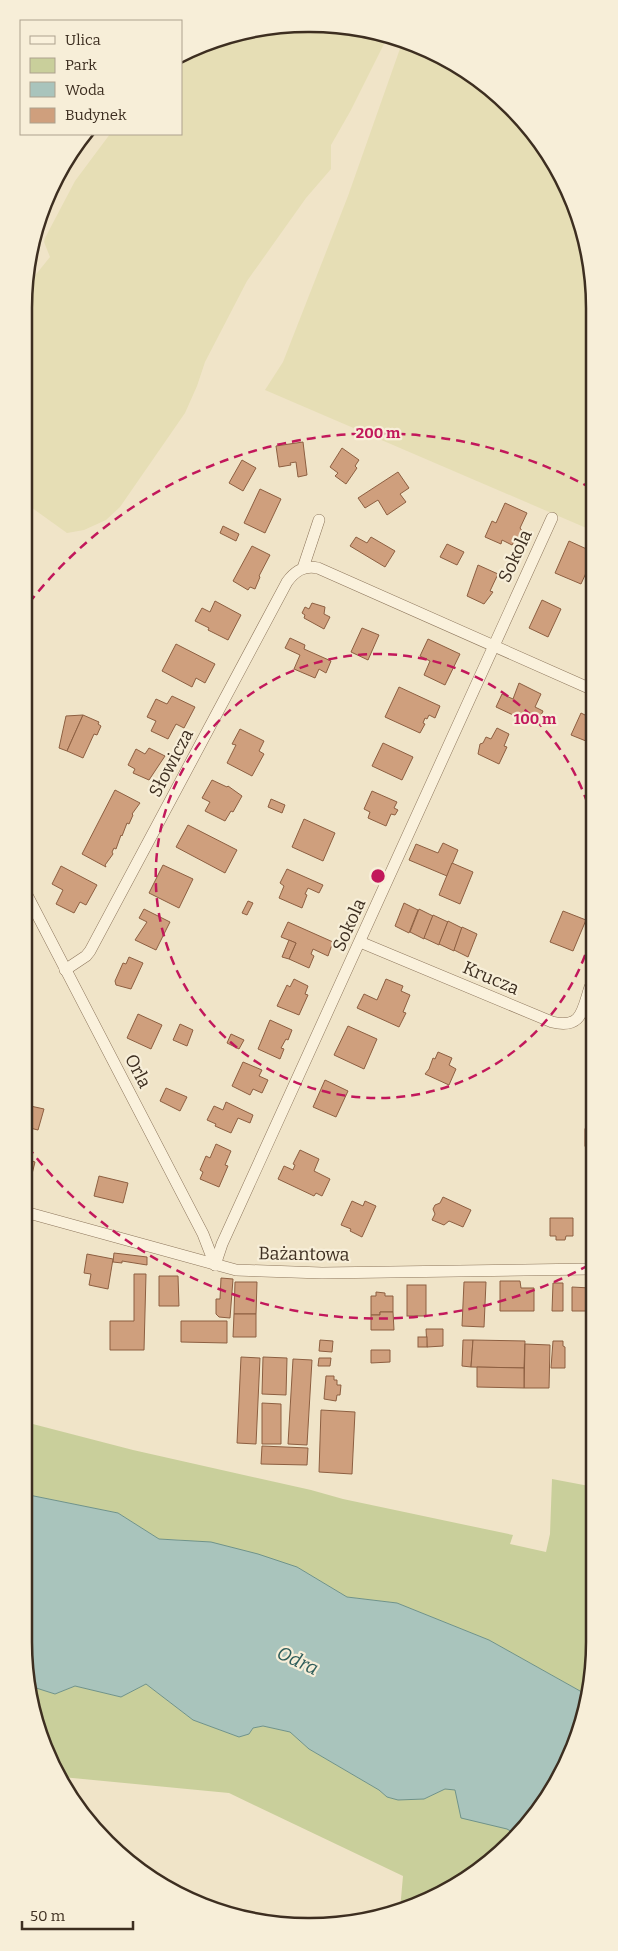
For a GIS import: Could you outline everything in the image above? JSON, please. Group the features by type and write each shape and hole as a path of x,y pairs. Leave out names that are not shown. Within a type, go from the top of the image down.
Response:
{"street":[{"name":"Sokola","path":"215,1265 222,1244 552,518"},
{"name":"Słowicza","path":"65,970 86,956 90,951 287,582 292,574 302,568 319,520"},
{"path":"302,568 318,568 586,686"},
{"name":"Orla","path":"32,905 202,1234 215,1265"},
{"name":"Krucza","path":"360,942 552,1022 572,1023 582,1010 586,998"},
{"name":"Bażantowa","path":"32,1214 236,1270 322,1273 586,1269"}],"shaded area":[{"path":"291,33 327,33 384,43 331,145 331,169 306,198 247,281 205,362 185,413 120,507 106,520 84,530 67,533 32,508 32,309 35,276 50,257 44,242 45,238 75,181 109,135 182,135 182,64 187,61 237,42"},
{"path":"400,48 431,61 463,79 505,113 539,155 557,187 571,220 583,273 586,309 586,528 265,390 283,362 348,196"}],"green space":[{"path":"32,1424 133,1450 343,1499 513,1535 510,1544 546,1552 550,1534 552,1479 586,1485 586,1642 581,1691 489,1640 397,1603 347,1597 297,1567 183,1540 159,1539 118,1513 32,1496"},
{"path":"146,1684 193,1720 239,1737 249,1734 253,1728 263,1726 290,1732 309,1749 379,1790 387,1797 398,1800 424,1799 445,1789 455,1790 511,1831 463,1872 431,1890 401,1903 403,1876 229,1793 69,1778 47,1731 37,1688 55,1694 75,1686 121,1697"}],"water":[{"name":"Odra","path":"32,1496 118,1513 159,1539 211,1542 258,1554 297,1567 347,1597 397,1603 489,1640 581,1691 571,1731 557,1764 539,1796 511,1831 461,1818 455,1790 445,1789 424,1799 398,1800 387,1797 379,1790 309,1749 290,1732 263,1726 253,1728 249,1734 239,1737 193,1720 146,1684 121,1697 75,1686 55,1694 37,1688 35,1678 32,1642"}],"building":[{"path":"303,442 307,475 298,477 296,462 279,467 276,446"},
{"path":"342,448 359,460 355,466 357,468 346,484 335,476 338,473 330,467"},
{"path":"242,460 256,468 243,491 229,483"},
{"path":"398,472 409,488 400,494 406,502 387,515 378,500 365,508 358,498"},
{"path":"260,489 281,499 265,533 244,523"},
{"path":"505,503 527,513 520,528 523,532 521,537 516,538 512,545 502,540 501,544 485,537 492,521 496,523"},
{"path":"223,526 239,534 236,541 220,533"},
{"path":"356,537 367,543 371,537 395,551 385,567 350,546"},
{"path":"569,541 586,549 586,573 581,584 555,573"},
{"path":"447,544 464,552 457,565 440,557"},
{"path":"252,546 270,555 259,576 255,589 250,587 248,590 233,581"},
{"path":"478,565 498,574 490,591 493,592 484,604 467,596"},
{"path":"542,600 561,609 548,637 529,628"},
{"path":"215,601 241,615 228,640 195,621 202,608 210,612"},
{"path":"312,603 325,607 324,614 330,617 324,629 304,618 305,615 302,613 305,607 309,609"},
{"path":"362,628 379,635 368,660 351,652"},
{"path":"290,638 305,645 304,649 331,661 326,673 319,669 315,678 294,669 300,655 285,648"},
{"path":"428,639 460,654 445,685 424,675 430,661 420,656"},
{"path":"176,644 215,664 205,683 196,678 192,687 162,671"},
{"path":"519,683 541,694 535,707 543,711 537,724 529,720 528,722 496,707 502,694 513,699"},
{"path":"399,687 440,706 435,718 429,715 427,719 425,718 423,723 425,724 420,733 385,717"},
{"path":"172,696 195,707 184,728 176,724 168,739 151,731 156,721 147,717 156,699 167,704"},
{"path":"581,713 586,716 586,741 571,735"},
{"path":"83,715 67,751 59,748 66,716"},
{"path":"83,715 99,722 98,724 101,726 97,735 94,734 83,758 67,751"},
{"path":"497,728 509,734 504,746 507,747 499,764 478,754 480,744 483,743 486,737 491,739"},
{"path":"240,729 264,741 259,751 264,754 252,776 227,763 236,745 232,744"},
{"path":"383,743 413,757 402,780 372,766"},
{"path":"149,748 165,756 149,780 133,773 135,769 128,765 136,749 145,754"},
{"path":"212,780 228,786 242,796 233,812 231,811 225,821 205,811 210,802 202,798"},
{"path":"115,790 140,803 132,814 129,824 127,823 116,849 114,848 113,854 105,865 106,867 82,854"},
{"path":"372,791 397,802 394,808 398,810 395,815 391,814 386,826 368,818 370,812 364,809"},
{"path":"271,799 285,805 282,813 268,807"},
{"path":"304,819 335,833 323,861 292,847"},
{"path":"188,825 237,850 225,873 176,847"},
{"path":"443,843 458,850 447,876 409,860 416,844 438,853"},
{"path":"452,863 473,872 460,904 439,895"},
{"path":"163,865 193,879 179,908 149,893"},
{"path":"61,866 97,885 86,905 80,902 74,913 56,904 63,890 52,884"},
{"path":"287,869 323,885 319,893 308,888 302,908 279,898 284,886 280,883"},
{"path":"248,901 253,903 247,915 242,913"},
{"path":"404,903 418,910 409,933 395,926"},
{"path":"144,909 170,922 156,950 135,940 147,922 139,918"},
{"path":"419,909 433,916 424,939 410,932"},
{"path":"563,911 586,920 573,951 550,942"},
{"path":"433,915 448,922 439,945 424,938"},
{"path":"448,921 462,928 454,951 439,944"},
{"path":"288,922 333,942 328,956 313,949 311,954 314,956 309,968 289,959 296,943 281,937"},
{"path":"462,927 477,934 468,957 454,950"},
{"path":"289,940 296,943 289,959 282,957"},
{"path":"129,957 143,963 131,989 116,985 115,981 123,963 126,964"},
{"path":"294,979 308,986 305,994 308,995 299,1015 277,1006 287,985 290,987"},
{"path":"386,979 403,986 401,991 410,995 403,1012 406,1013 399,1027 357,1008 364,994 377,1000"},
{"path":"138,1014 162,1025 151,1049 127,1038"},
{"path":"270,1020 292,1030 288,1040 286,1039 281,1048 284,1049 280,1059 258,1049"},
{"path":"180,1024 193,1030 187,1046 173,1040"},
{"path":"348,1026 377,1039 364,1069 334,1055"},
{"path":"231,1034 244,1040 239,1049 227,1043"},
{"path":"438,1052 452,1058 449,1065 456,1069 449,1085 425,1074"},
{"path":"243,1062 262,1070 259,1076 268,1080 262,1093 253,1089 250,1095 232,1086"},
{"path":"325,1080 348,1091 336,1117 313,1107"},
{"path":"166,1088 187,1097 180,1111 160,1101"},
{"path":"226,1102 253,1115 250,1123 238,1118 231,1133 207,1120 214,1106 223,1110"},
{"path":"32,1106 44,1109 38,1130 32,1128"},
{"path":"585,1129 586,1129 586,1146"},
{"path":"216,1144 231,1151 225,1165 228,1166 219,1187 200,1179 203,1172 200,1170 206,1156 210,1158"},
{"path":"300,1150 319,1159 314,1171 330,1179 322,1196 316,1193 314,1196 278,1179 284,1166 293,1170 295,1165 293,1164"},
{"path":"32,1161 35,1162 32,1174"},
{"path":"99,1176 128,1183 123,1203 94,1196"},
{"path":"443,1197 471,1210 463,1227 449,1221 444,1225 432,1220 435,1214 433,1209 435,1205 440,1203"},
{"path":"352,1201 363,1206 365,1201 376,1206 362,1237 341,1225"},
{"path":"550,1218 573,1218 573,1236 566,1236 565,1240 556,1240 556,1236 550,1236"},
{"path":"114,1253 147,1257 147,1265 122,1261 122,1263 113,1262"},
{"path":"87,1254 113,1259 108,1289 89,1285 91,1274 84,1273"},
{"path":"134,1274 146,1274 144,1350 110,1350 110,1321 134,1321"},
{"path":"159,1276 178,1276 179,1306 159,1306"},
{"path":"221,1278 233,1279 230,1318 219,1317 216,1314 216,1299 220,1299"},
{"path":"500,1281 520,1281 521,1288 534,1288 534,1311 500,1311"},
{"path":"235,1282 257,1282 256,1314 234,1314"},
{"path":"464,1282 486,1282 484,1327 462,1326"},
{"path":"553,1283 563,1283 563,1311 552,1311"},
{"path":"407,1285 426,1285 426,1316 407,1316"},
{"path":"572,1287 586,1288 586,1311 572,1311"},
{"path":"376,1292 385,1293 385,1296 393,1296 393,1312 380,1312 380,1315 371,1315 371,1296 376,1296"},
{"path":"380,1312 393,1312 394,1330 371,1330 371,1315 380,1315"},
{"path":"234,1314 256,1314 256,1337 233,1337"},
{"path":"181,1321 227,1321 227,1343 181,1342"},
{"path":"426,1329 443,1329 443,1346 427,1347"},
{"path":"418,1337 427,1337 427,1347 418,1347"},
{"path":"320,1340 333,1341 332,1352 319,1351"},
{"path":"463,1340 473,1340 471,1367 462,1366"},
{"path":"473,1340 525,1341 524,1368 471,1367"},
{"path":"553,1341 563,1341 563,1346 565,1347 565,1368 551,1368"},
{"path":"525,1344 550,1345 549,1388 524,1388"},
{"path":"371,1350 390,1350 390,1362 371,1363"},
{"path":"241,1357 260,1358 256,1444 237,1443"},
{"path":"263,1357 287,1358 286,1395 262,1394"},
{"path":"319,1358 331,1358 330,1366 318,1366"},
{"path":"293,1359 312,1360 307,1445 288,1444"},
{"path":"477,1367 524,1368 524,1388 477,1387"},
{"path":"326,1376 334,1376 334,1380 337,1380 337,1385 341,1385 340,1395 337,1395 336,1401 324,1399"},
{"path":"262,1403 281,1404 281,1444 262,1444"},
{"path":"321,1410 355,1412 352,1474 319,1472"},
{"path":"262,1446 308,1448 307,1465 261,1464"}]}
